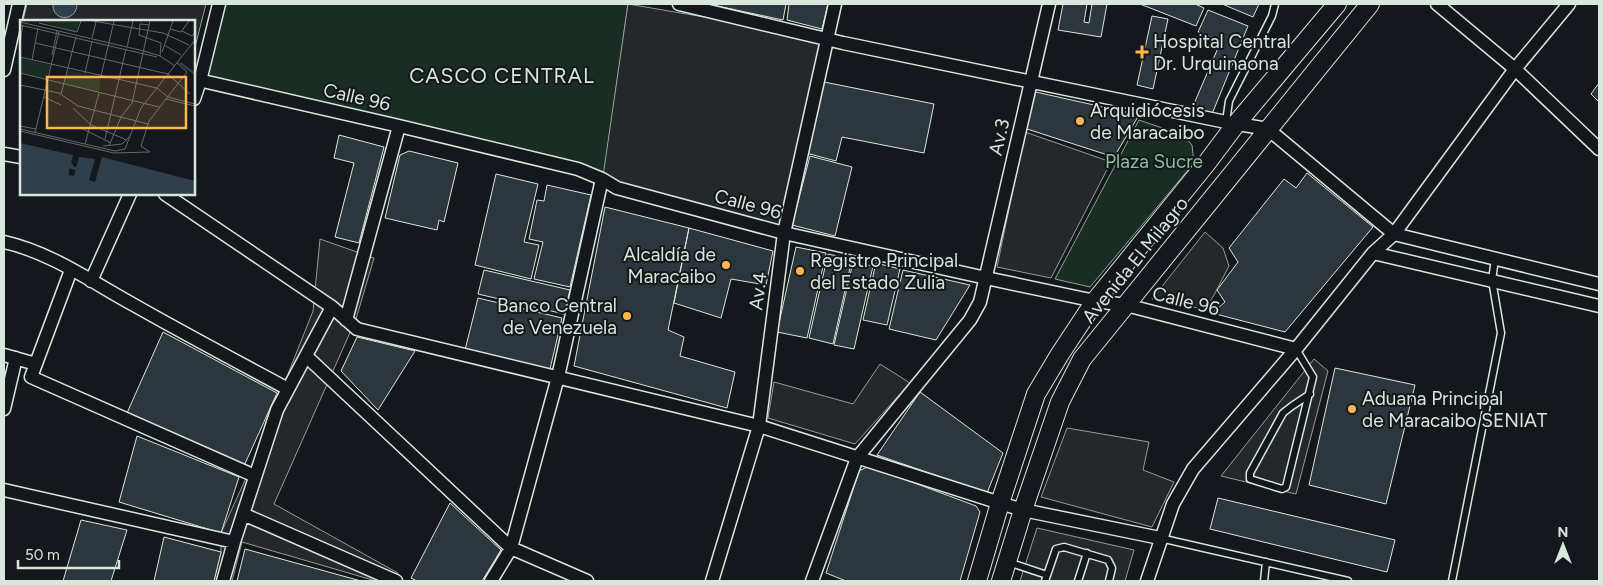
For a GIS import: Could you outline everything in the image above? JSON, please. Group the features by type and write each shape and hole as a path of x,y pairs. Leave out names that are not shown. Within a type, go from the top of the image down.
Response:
{"main road":[{"name":"Avenida El Milagro","path":"977,581 1036,394 1080,322 1206,164 1231,123 1337,4"},
{"name":"Avenida El Milagro","path":"1001,581 1060,402 1082,359 1370,4"}],"street":[{"path":"4,70 19,4"},
{"path":"195,93 219,4"},
{"path":"678,4 827,38 1231,123 1268,129 1394,234 1599,284"},
{"name":"Av.4","path":"712,581 759,426 784,233 836,4"},
{"name":"Av.3","path":"812,581 857,458 970,320 980,302 1049,4"},
{"path":"1437,4 1515,69 1599,149"},
{"path":"1147,581 1173,504 1193,469 1296,349 1373,253 1394,234 1515,69 1569,4"},
{"name":"Calle 96","path":"197,80 578,169 618,188 784,233 1095,301 1126,305 1296,349"},
{"path":"346,320 398,126"},
{"path":"4,154 20,157"},
{"path":"491,581 511,548 558,377 602,180"},
{"path":"91,281 130,195"},
{"path":"167,195 332,307 357,329 759,426 1023,510 1160,538"},
{"path":"4,242 24,247 71,270 288,389"},
{"path":"1373,253 1599,306"},
{"path":"71,270 31,376 255,476"},
{"path":"224,581 234,542 277,410 332,307"},
{"path":"306,356 511,548 587,581"},
{"path":"4,409 10,357 36,364"},
{"path":"4,490 234,542"},
{"path":"243,514 396,581"}],"lane":[{"path":"1231,123 1229,101 1272,16 1276,4"},
{"path":"1452,581 1501,333 1492,280 1495,258"},
{"path":"1296,349 1313,377 1310,394 1286,487 1282,489 1250,479 1250,473 1283,414 1310,394"},
{"path":"1160,538 1348,581"},
{"path":"1007,562 1046,578 1056,549 1064,547 1108,560 1112,564 1109,581"},
{"path":"1078,581 1088,553"},
{"path":"1264,581 1266,562"}],"green space":[{"path":"219,4 628,4 604,174 201,81"},
{"name":"Plaza Sucre","path":"1139,120 1183,135 1192,145 1194,163 1090,287 1055,279"}],"shaded area":[{"path":"27,4 206,4 195,47 195,20 23,20"},
{"path":"628,4 827,38 784,233 602,183"},
{"path":"1025,132 1111,162 1051,278 997,267"},
{"path":"1205,232 1223,248 1229,266 1213,297 1203,309 1152,299"},
{"path":"320,239 374,258 356,319 274,504 398,573 393,581 376,581 242,542 232,581 214,581 221,552 221,533 251,467 313,311"},
{"path":"1314,359 1328,371 1296,494 1221,476"},
{"path":"880,364 910,383 855,444 768,418 774,382 853,404"},
{"path":"1067,428 1149,442 1143,470 1174,482 1152,527 1041,497"},
{"path":"1037,528 1134,550 1125,581 1020,581"}],"water":[{"path":"53,4 77,4 73,14 65,18 56,14"}],"building":[{"path":"708,4 786,4 783,20"},
{"path":"789,4 828,4 822,29 787,20"},
{"path":"1063,4 1087,4 1084,22 1089,23 1092,4 1107,4 1101,37 1058,30"},
{"path":"1140,4 1195,4 1204,8 1196,26"},
{"path":"1222,4 1259,4 1253,17"},
{"path":"1208,10 1248,26 1212,114 1193,106 1221,41 1198,32"},
{"path":"1152,16 1168,19 1153,89 1137,85"},
{"path":"824,82 934,104 924,153 842,137 836,161 806,153"},
{"path":"1599,83 1599,102 1591,94"},
{"name":"Arquidiócesis de Maracaibo","path":"1031,91 1139,115 1114,157 1024,128"},
{"path":"339,135 384,147 359,243 335,237 354,163 334,158"},
{"path":"409,151 458,163 444,222 439,220 437,230 385,218 400,155"},
{"path":"810,156 852,167 835,236 792,225"},
{"path":"1307,173 1373,227 1285,332 1212,313 1225,302 1217,290 1238,262 1229,248 1284,179 1296,188"},
{"path":"496,174 538,184 524,242 539,245 531,279 475,265"},
{"path":"547,185 591,195 570,287 534,279 543,242 529,239 537,200 544,201"},
{"name":"Banco Central de Venezuela","path":"605,207 689,228 668,330 684,337 680,356 735,372 727,408 574,366"},
{"name":"Alcaldía de Maracaibo","path":"689,228 773,251 766,285 731,279 721,318 674,303"},
{"path":"796,247 826,253 807,338 777,332"},
{"path":"828,254 852,259 833,344 809,338"},
{"path":"853,262 873,266 854,349 834,345"},
{"path":"876,263 900,269 887,325 863,320"},
{"path":"484,270 570,290 564,314 478,294"},
{"path":"903,270 970,285 936,340 889,329"},
{"path":"478,298 562,318 550,369 465,350"},
{"path":"163,332 277,393 244,466 127,413"},
{"path":"357,337 415,351 378,410 341,371"},
{"path":"1335,368 1415,385 1386,504 1309,485"},
{"path":"920,392 1003,453 987,493 877,455"},
{"path":"137,436 239,477 221,533 119,502"},
{"path":"869,466 976,506 980,512 960,581 846,581 826,573 859,471"},
{"path":"1218,498 1395,540 1387,572 1210,529"},
{"path":"450,503 501,550 482,581 417,581 411,578"},
{"path":"81,520 127,530 111,581 63,581"},
{"path":"164,537 221,552 214,581 154,581"},
{"path":"245,549 361,581 237,581"}],"place":[{"name":"Hospital Central Dr. Urquinaona","path":"1142,52"},
{"name":"Arquidiócesis de Maracaibo","path":"1080,121"},
{"name":"Alcaldía de Maracaibo","path":"726,265"},
{"name":"Registro Principal del Estado Zulia","path":"800,271"},
{"name":"Banco Central de Venezuela","path":"627,316"},
{"name":"Aduana Principal de Maracaibo SENIAT","path":"1352,409"}],"district":[{"name":"CASCO CENTRAL","path":"502,75"}]}
